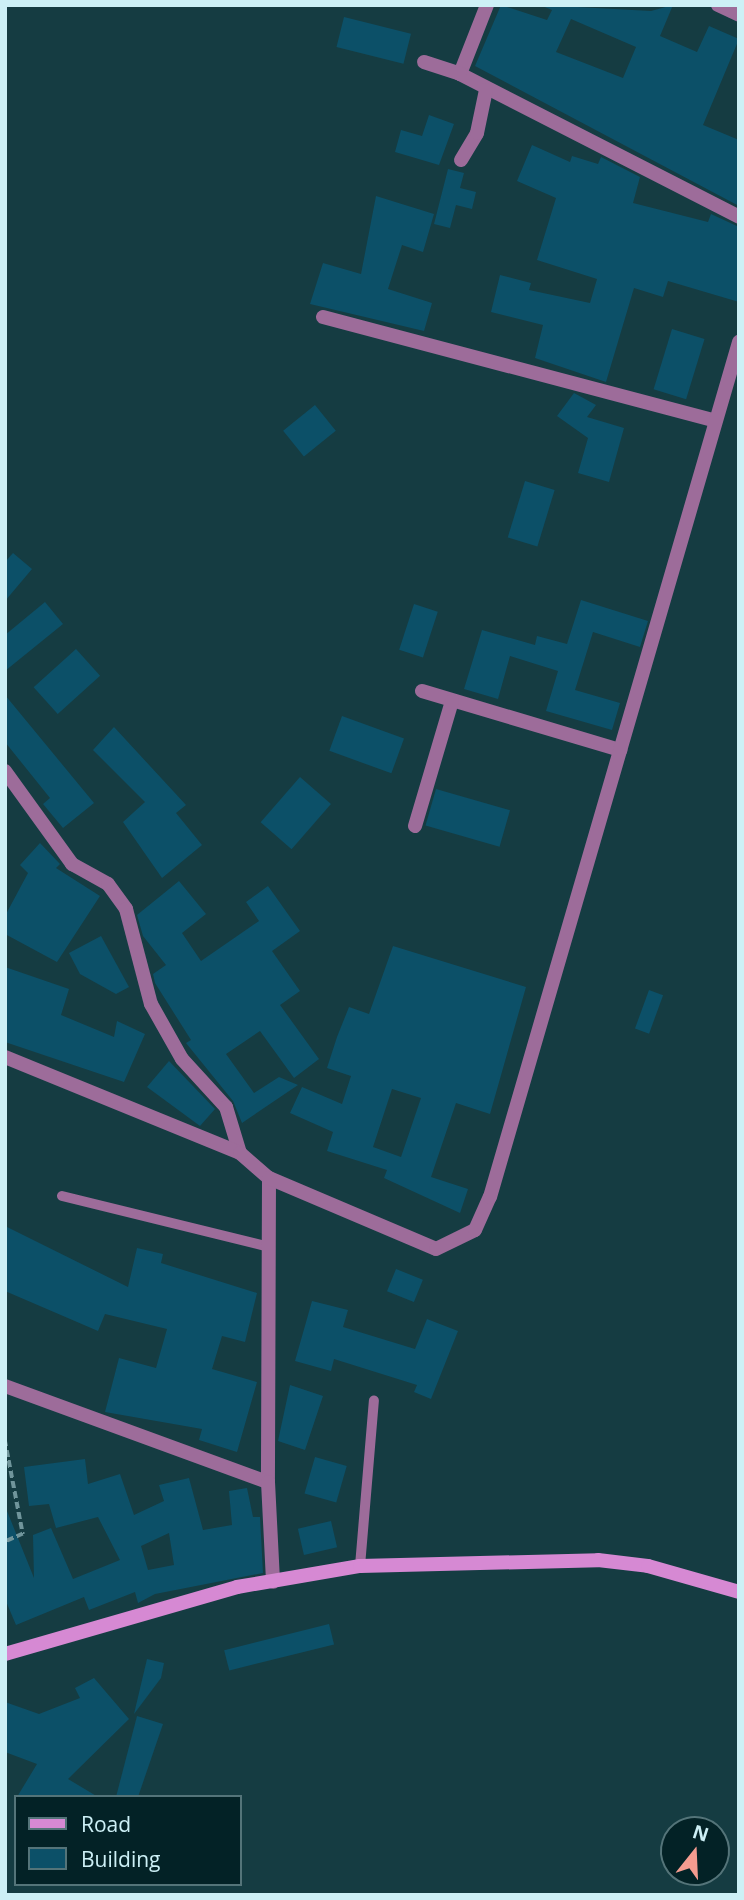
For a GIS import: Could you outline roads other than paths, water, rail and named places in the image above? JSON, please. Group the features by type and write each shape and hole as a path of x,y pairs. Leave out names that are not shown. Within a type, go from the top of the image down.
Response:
{"street":[{"path":"460,74 487,5"},
{"path":"718,5 739,15"},
{"path":"424,61 460,74 486,90 739,217"},
{"path":"461,160 477,133 486,90"},
{"path":"323,317 715,420"},
{"path":"5,1057 117,1097 240,1153 270,1178 436,1250 475,1230 620,750 739,342"},
{"path":"422,691 620,750"},
{"path":"415,825 452,701"},
{"path":"5,771 72,864 108,884 126,909 151,1004 182,1059 226,1107 240,1153"},
{"path":"270,1178 268,1482 273,1582"},
{"path":"5,1387 268,1482"},
{"path":"5,1654 236,1587 360,1566 598,1560 648,1566 739,1592"}],"lane":[{"path":"62,1196 270,1247"},
{"path":"360,1566 374,1401"}]}
